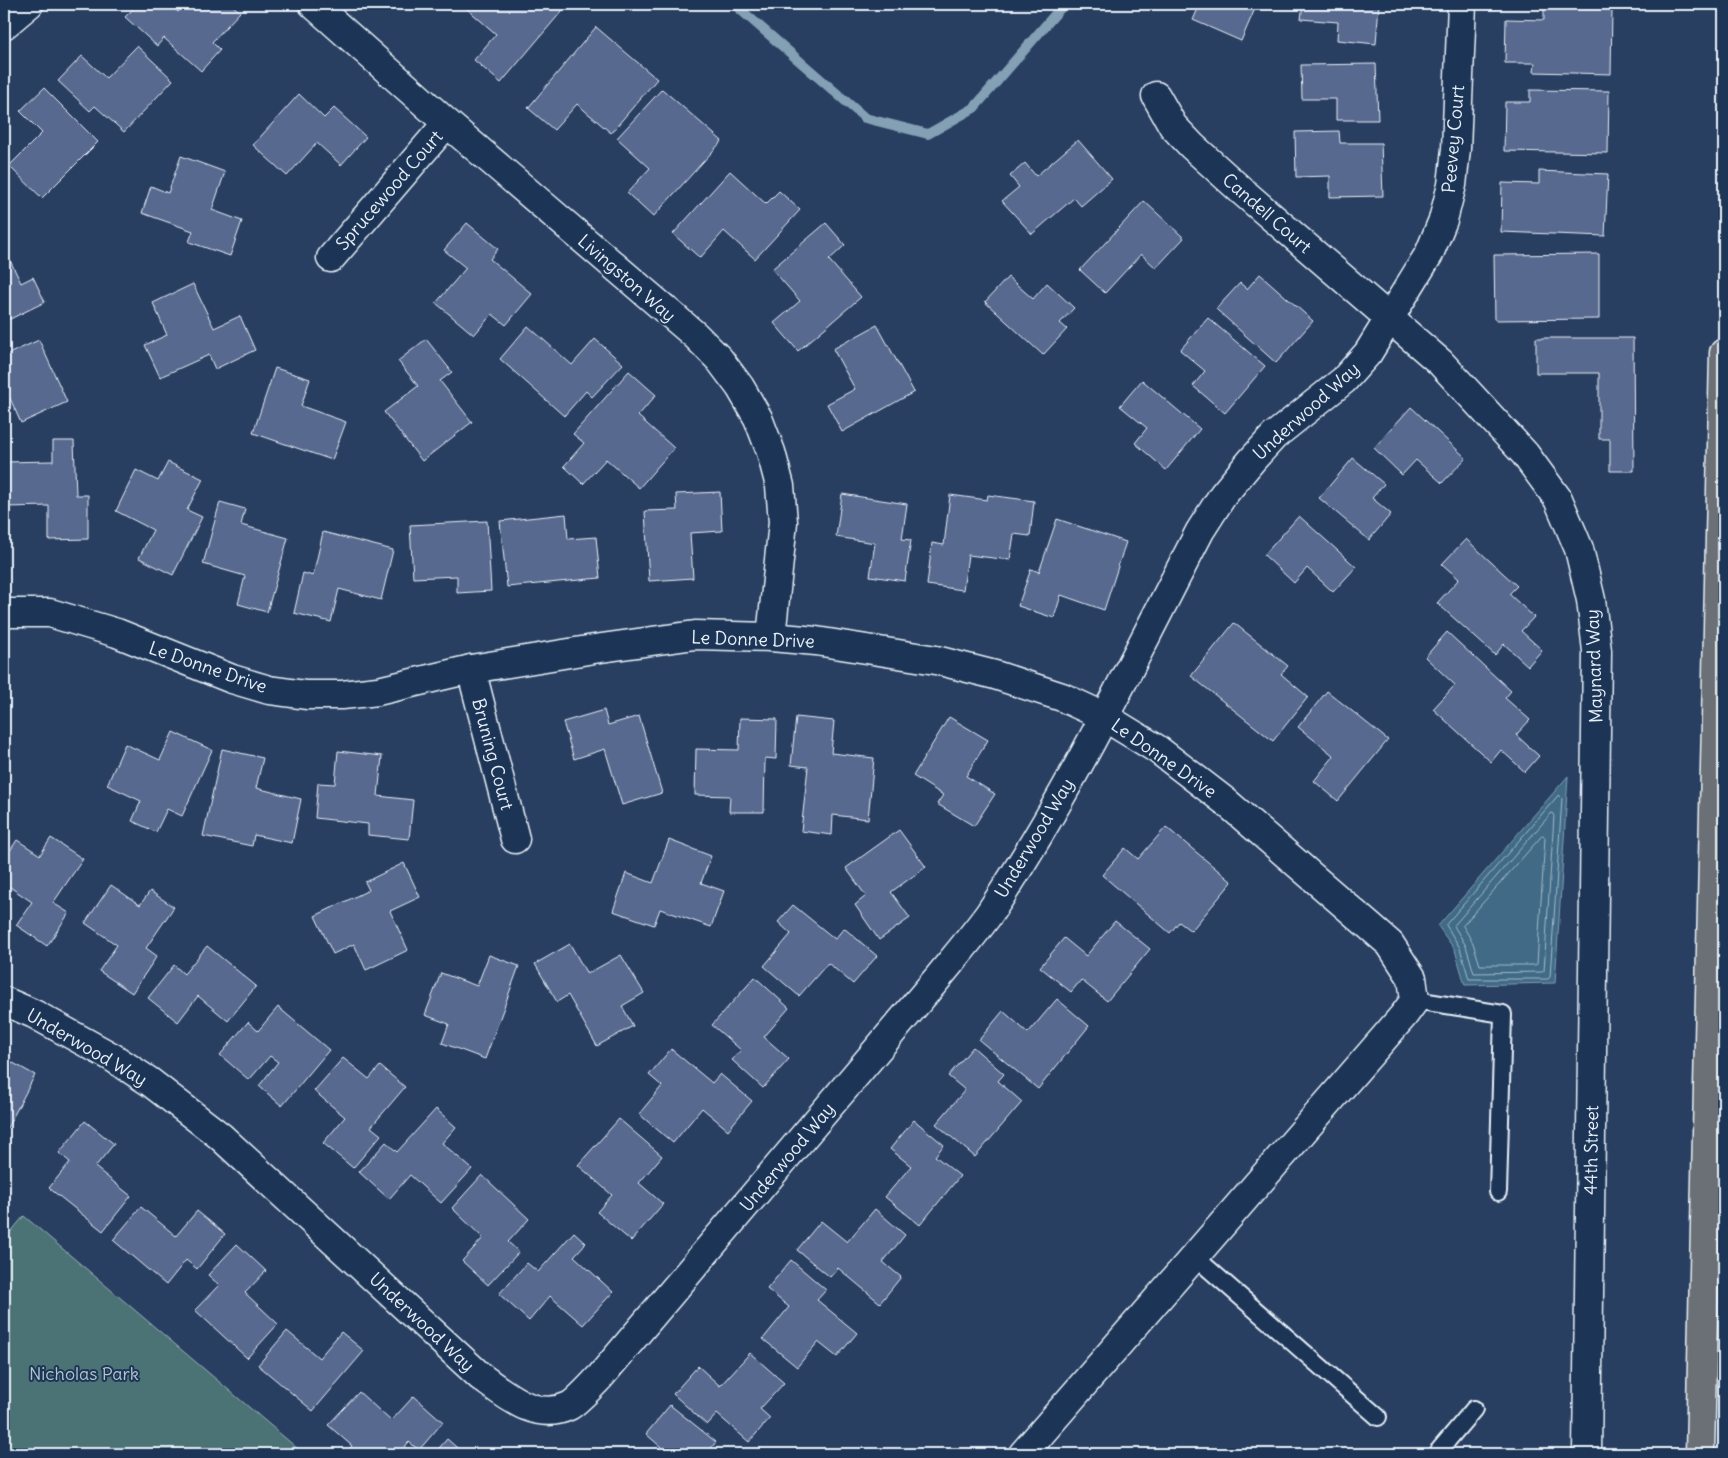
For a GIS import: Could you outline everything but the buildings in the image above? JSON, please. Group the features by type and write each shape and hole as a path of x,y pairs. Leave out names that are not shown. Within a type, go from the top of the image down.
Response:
{"highway":[{"path":"1700,1454 1724,353"}],"street":[{"path":"4,25 29,4"},
{"name":"Livingston Way","path":"313,4 447,123 695,335 719,359 740,387 758,418 771,452 780,486 783,522 771,637"},
{"name":"Peevey Court","path":"1390,319 1429,254 1443,220 1452,185 1456,149 1462,4"},
{"name":"Candell Court","path":"1156,96 1173,126 1192,146 1390,319"},
{"name":"Sprucewood Court","path":"331,258 447,123"},
{"name":"Underwood Way","path":"4,1001 34,1014 112,1057 150,1082 220,1136 481,1377 518,1403 544,1412 569,1406 600,1377 937,979 988,915 1030,847 1103,716 1200,532 1224,495 1274,436 1344,380 1368,353 1390,319"},
{"name":"Maynard Way","path":"1390,319 1440,362 1526,454 1558,499 1579,548 1591,600 1597,651 1594,845"},
{"name":"Le Donne Drive","path":"4,613 50,613 118,633 232,679 269,690 306,695 342,695 378,691 471,669 695,635 771,637 858,646 936,660 995,674 1062,697 1103,716 1156,749 1226,802 1390,944 1413,989"},
{"name":"Bruning Court","path":"471,669 516,839"},
{"name":"44th Street","path":"1587,1454 1594,845"},
{"path":"1023,1454 1404,1015 1413,989"}],"lane":[{"path":"1413,989 1503,1014 1498,1192"},
{"path":"1195,1257 1378,1417"},
{"path":"1436,1454 1474,1409"}],"green space":[{"name":"Nicholas Park","path":"24,1216 304,1454 4,1454 4,1240"}],"water":[{"path":"1568,776 1555,983 1465,985 1455,950 1438,926"}],"waterway":[{"path":"734,4 865,118 928,134 974,108 1064,4"}]}
